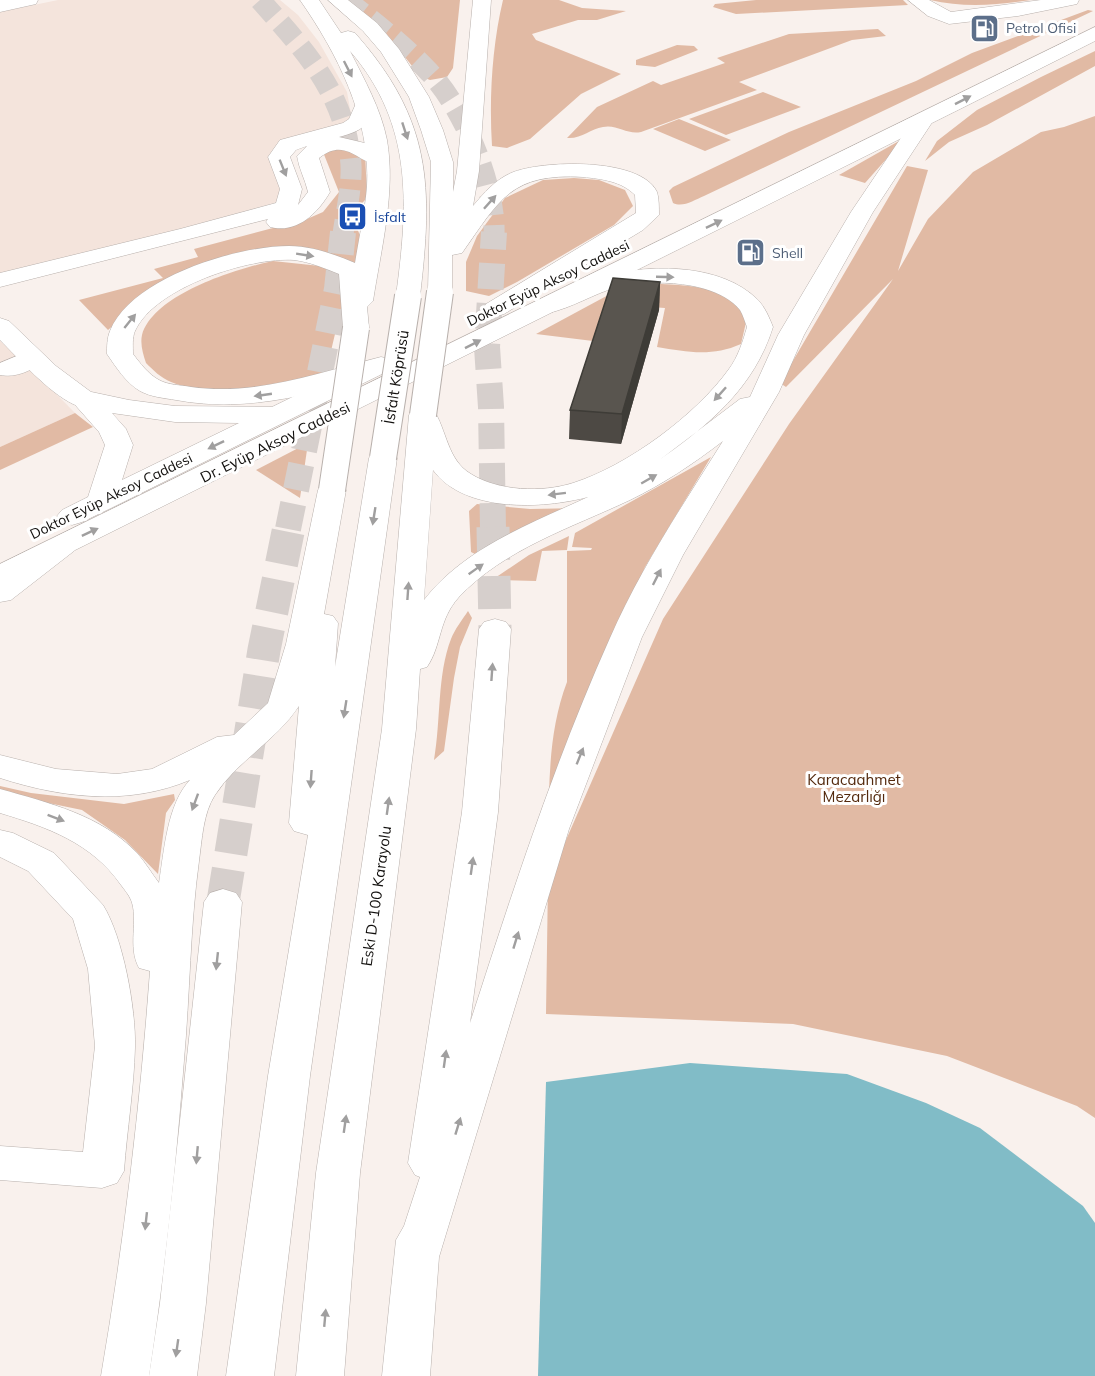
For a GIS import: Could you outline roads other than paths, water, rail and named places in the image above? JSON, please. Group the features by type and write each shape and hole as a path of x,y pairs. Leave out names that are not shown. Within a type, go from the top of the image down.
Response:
{"main road":[{"path":"0,6 29,0"},
{"path":"125,1376 137,1302 164,1059 174,906 185,830 198,792 228,759 275,717 284,704 302,644 332,490 378,186 376,140 365,103 327,24 310,0"},
{"name":"İsfalt Köprüsü","path":"289,1076 408,296 416,215 413,157 404,124 390,96 356,45 310,0"},
{"path":"337,0 370,27 389,49 419,97 432,130 442,162 440,292"},
{"path":"440,292 454,248 468,171 482,0"},
{"path":"917,0 949,18 1018,10 1070,0"},
{"path":"741,188 1095,13"},
{"name":"Doktor Eyüp Aksoy Caddesi","path":"548,306 1095,33"},
{"path":"0,280 186,235 284,208 291,202 293,194 292,187 281,167 279,157 282,152 288,145 350,127 358,122 365,103"},
{"path":"415,1262 551,829 626,637 668,555 766,392 797,324 862,212 922,121"},
{"path":"0,292 297,216 313,206 320,192 310,169 308,156 329,145 352,144 362,147 378,159"},
{"path":"454,248 478,215 502,188 512,180 526,175 568,171 605,174 635,183 646,193 648,215 635,225 495,309"},
{"name":"Doktor Eyüp Aksoy Caddesi","path":"0,551 667,224"},
{"path":"356,328 350,270 331,261 310,256 288,253 264,254 206,269 167,288 150,300 123,329 120,354 129,367 155,388 196,397 249,397 280,392 381,365"},
{"path":"423,415 446,469 466,485 484,492 516,497 578,491 624,470 669,440 710,406 740,373 752,351 760,327 751,306 735,293 714,284 671,277 646,276 614,281 548,306"},
{"name":"İsfalt Köprüsü","path":"423,415 440,292"},
{"name":"Dr. Eyüp Aksoy Caddesi","path":"0,576 548,306"},
{"path":"0,326 20,363 82,398 119,408 162,415 229,416 282,413"},
{"path":"399,729 420,644 431,613 451,587 523,539 648,480 687,455 766,392"},
{"path":"82,398 112,429 119,445 100,502"},
{"name":"Eski D-100 Karayolu","path":"320,1376 338,1173 399,729 423,415"},
{"path":"250,1376 289,1076 332,490"},
{"path":"0,593 63,545"},
{"path":"406,1376 415,1262 480,812 495,629"},
{"path":"0,766 56,781 101,785 152,780 197,764 232,743 262,718 288,688"},
{"path":"0,801 60,819 90,834 124,862 150,899 155,980 164,1059"},
{"path":"0,842 41,862 90,914 107,969 116,1046 102,1171 0,1163"},
{"path":"173,1376 183,1303 223,902"}],"water":[{"path":"690,1063 847,1074 926,1103 980,1128 1083,1206 1095,1223 1095,1376 538,1376 546,1082"}],"tunnel":[{"path":"260,0 307,56 332,95 341,116 348,139 351,165 350,191 343,234"},
{"path":"346,0 420,63 454,106 465,126 483,171 493,215 494,233"},
{"path":"288,529 337,289 343,232"},
{"path":"493,529 491,407 487,347 494,233"},
{"path":"223,902 264,650 289,527"},
{"path":"493,527 495,629"}],"place":[{"name":"Petrol Ofisi","path":"985,28"},
{"name":"İsfalt","path":"353,217"},
{"name":"Shell","path":"751,253"}],"park label":[{"name":"Karacaahmet Mezarlığı","path":"854,788"}]}
